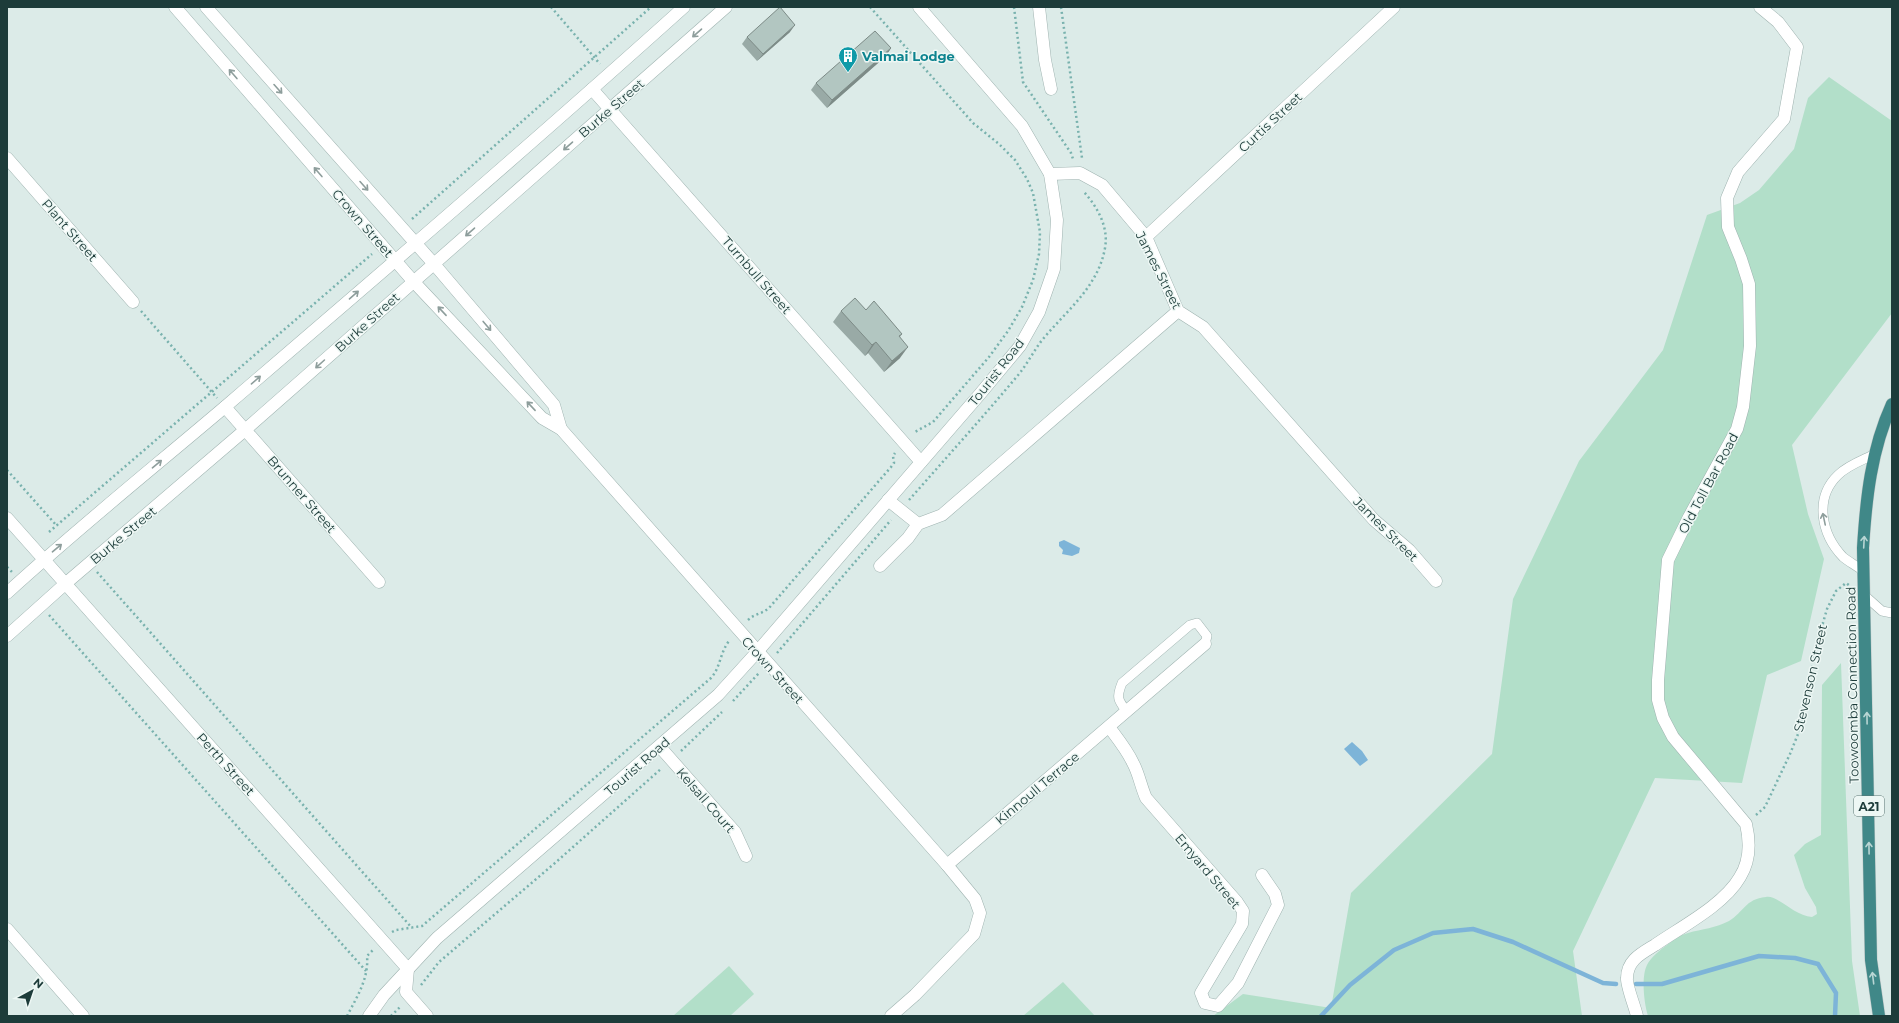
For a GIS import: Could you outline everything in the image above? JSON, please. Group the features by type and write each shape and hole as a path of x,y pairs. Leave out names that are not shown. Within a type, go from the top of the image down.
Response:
{"highway":[{"name":"Toowoomba Connection Road","path":"1879,1016 1871,960 1863,570 1867,498 1880,432 1892,404"}],"street":[{"name":"Crown Street","path":"175,7 413,281 542,418 561,429 738,631 947,865 975,899 980,913 974,934 915,995 891,1016"},
{"name":"Crown Street","path":"206,7 434,264 554,405 561,429"},
{"name":"Burke Street","path":"7,593 43,560 225,407 415,243 684,7"},
{"name":"Burke Street","path":"7,636 64,584 245,430 726,7"},
{"path":"919,7 1022,126 1050,174"},
{"path":"1039,7 1045,60 1051,88"},
{"name":"Curtis Street","path":"1146,237 1394,7"},
{"name":"Old Toll Bar Road","path":"1746,824 1673,737 1662,718 1658,700 1658,680 1668,560 1688,518 1737,429 1743,407 1750,346 1749,284 1728,227 1727,198 1738,172 1784,119 1797,47 1778,22 1760,7"},
{"name":"Turnbull Street","path":"592,89 921,462"},
{"name":"Plant Street","path":"7,158 133,302"},
{"name":"James Street","path":"1050,174 1080,173 1102,185 1146,237 1178,311 1203,327 1374,520 1409,550 1436,582"},
{"name":"Tourist Road","path":"369,1016 384,995 437,938 660,747 718,695 757,652 1020,346 1039,312 1054,269 1057,220 1050,174"},
{"path":"880,566 908,538 918,524 942,515 1178,311"},
{"name":"Brunner Street","path":"225,407 379,582"},
{"path":"888,500 918,524"},
{"name":"Perth Street","path":"7,518 64,584 408,969"},
{"name":"Kinnoull Terrace","path":"947,865 1205,644"},
{"name":"Emyard Street","path":"1109,727 1125,748 1134,765 1139,783 1146,798 1237,902 1243,911 1242,924 1202,993 1205,1003 1218,1006 1238,983 1278,905 1275,894 1262,875"},
{"name":"Kelsall Court","path":"660,747 735,832 746,856"},
{"path":"1637,1016 1626,978 1633,958 1704,912 1726,894 1740,877 1748,856 1749,839 1746,824"},
{"path":"7,930 83,1016"},
{"path":"408,969 406,992 427,1016"}],"lane":[{"path":"1863,570 1844,558 1838,550 1823,519 1823,500 1831,482 1839,474 1846,468 1875,454"},
{"path":"1864,595 1882,611 1892,613"},
{"name":"Kinnoull Terrace","path":"1127,712 1119,701 1117,694 1122,683 1190,625 1197,623 1204,630 1207,636 1205,644"}],"path":[{"path":"551,7 609,74"},
{"path":"402,228 651,7"},
{"path":"347,1016 363,985 367,956 383,941 396,930 422,926 711,678 716,672 727,643 750,618 765,612 769,608 891,467 894,463 893,456 904,442 916,430 933,422 988,357 1008,331 1022,307 1033,280 1039,254 1040,232 1033,193 1027,180 1015,160 999,144 973,123 870,7"},
{"path":"1062,7 1082,158"},
{"path":"49,532 382,245"},
{"path":"133,302 225,407"},
{"path":"7,470 56,526"},
{"path":"89,563 412,928"},
{"path":"7,567 20,581"},
{"name":"Stevenson Street","path":"1746,824 1765,807 1800,729 1816,647 1832,597 1841,586 1846,583 1864,595"},
{"path":"41,605 366,972"}],"green space":[{"path":"1829,77 1892,121 1892,313 1792,445 1808,514 1824,559 1801,661 1767,675 1742,783 1655,778 1573,951 1582,1016 1213,1016 1243,994 1331,1008 1351,893 1492,754 1513,599 1579,461 1663,350 1707,215 1740,203 1759,190 1794,149 1808,98"},
{"path":"1841,663 1852,961 1860,1016 1648,1016 1644,990 1645,970 1651,959 1661,949 1677,938 1685,934 1714,927 1729,921 1749,903 1759,898 1771,897 1805,916 1812,917 1817,914 1816,907 1805,888 1794,855 1805,844 1821,835 1822,685"},
{"path":"729,966 754,994 730,1016 673,1016"},
{"path":"1063,982 1095,1016 1023,1016"}],"water":[{"path":"1064,540 1080,548 1079,553 1072,556 1062,554 1063,550 1059,546 1059,542"},
{"path":"1352,742 1362,751 1368,760 1360,766 1344,749"}],"building":[{"path":"780,7 795,25 763,54 747,37"},
{"name":"Valmai Lodge","path":"875,31 891,48 832,100 816,83"},
{"path":"855,298 866,310 874,301 902,334 899,336 908,347 892,361 876,342 872,345 841,311"}],"waterway":[{"path":"1321,1016 1350,985 1394,950 1433,933 1473,929 1513,942 1603,983 1616,984"},
{"path":"1636,984 1662,984 1759,956 1795,958 1818,964 1836,993 1835,1016"}],"place":[{"name":"Valmai Lodge","path":"848,73"}]}
